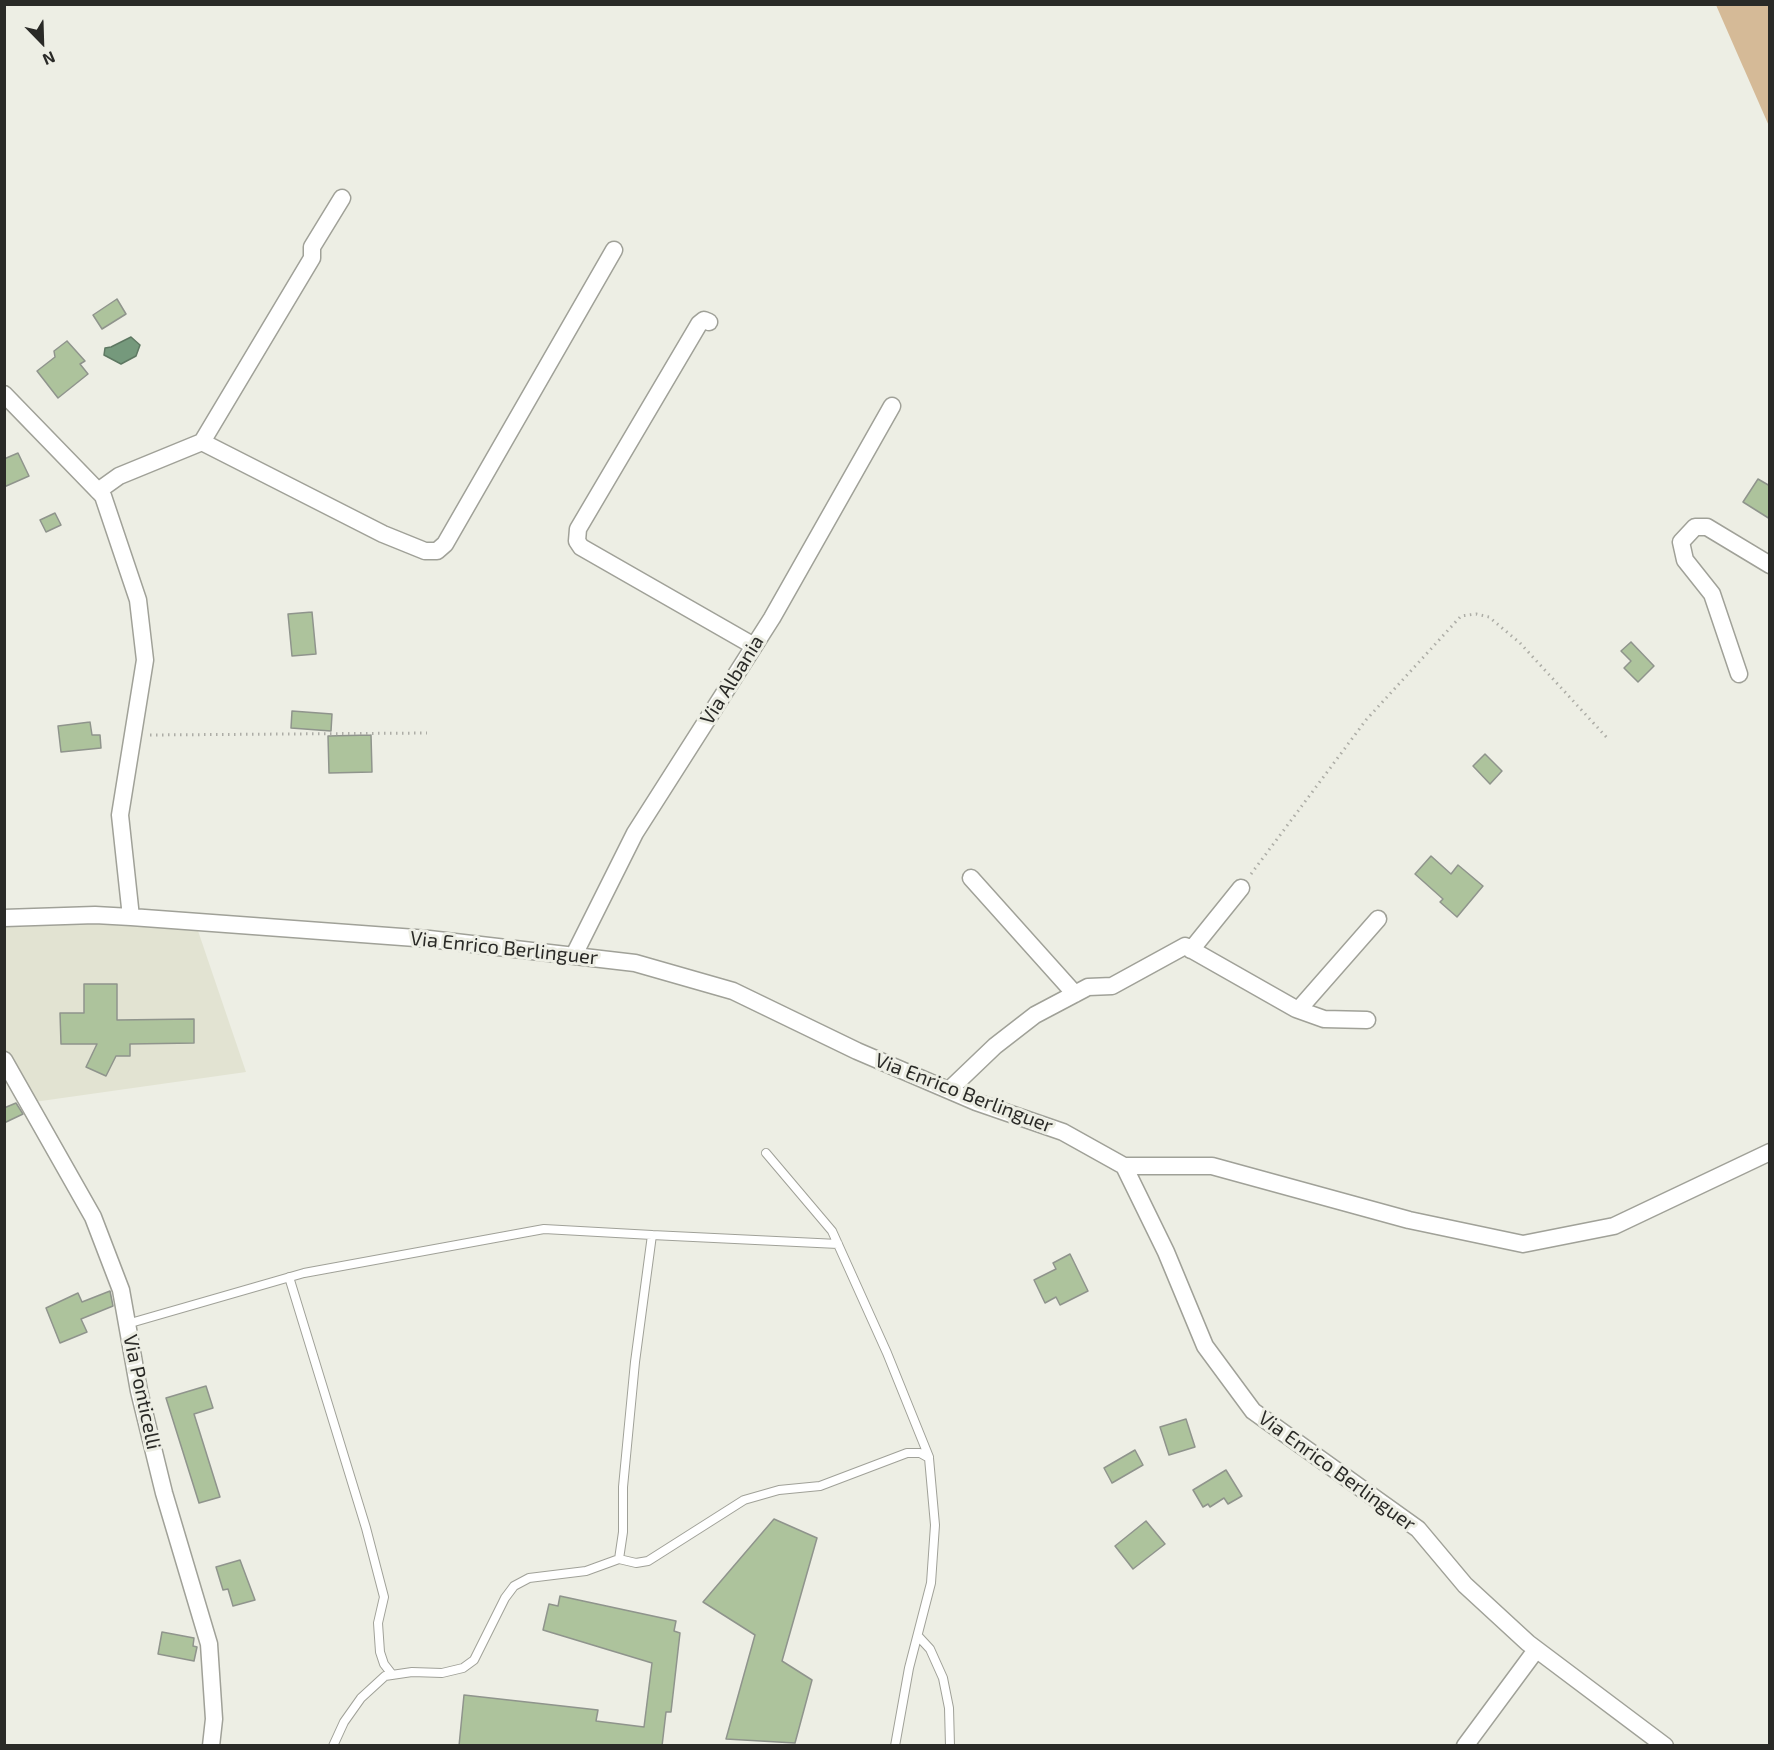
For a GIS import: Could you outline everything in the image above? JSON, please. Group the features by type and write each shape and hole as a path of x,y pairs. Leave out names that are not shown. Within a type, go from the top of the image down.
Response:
{"street":[{"path":"98,491 119,476 202,442 312,258 312,247 342,198"},
{"path":"202,442 383,534 426,550 437,550 445,544 615,250"},
{"path":"709,322 704,320 699,324 578,529 577,542 754,646"},
{"path":"4,394 103,496 138,600 145,660 120,815 131,917"},
{"name":"Via Albania","path":"574,955 635,833 754,646 892,406"},
{"path":"1739,674 1712,594 1685,560 1681,542 1695,527 1707,527 1770,565"},
{"path":"971,878 1075,994"},
{"path":"1191,950 1240,888"},
{"name":"Via Enrico Berlinguer","path":"4,918 94,915 131,917 429,939 635,963 732,992 949,1090 1063,1132 1124,1166 1166,1252 1205,1346 1253,1411 1418,1529 1465,1585 1536,1650 1665,1746"},
{"path":"1299,1010 1378,919"},
{"path":"949,1090 995,1046 1035,1015 1088,987 1112,986 1185,946 1299,1010 1324,1018 1367,1020"},
{"name":"Via Ponticelli","path":"4,1060 93,1217 121,1290 139,1390 164,1493 209,1644 214,1719 211,1746"},
{"path":"1124,1166 1212,1166 1409,1220 1523,1244 1614,1226 1770,1152"},
{"path":"1465,1746 1536,1650"}],"lane":[{"path":"766,1153 832,1232 887,1353 929,1458 935,1525 931,1583 895,1746"},
{"path":"127,1324 289,1277 544,1229 838,1244"},
{"path":"619,1559 622,1541 623,1487 635,1362 652,1235"},
{"path":"289,1277 369,1539 384,1597 378,1623 380,1652 382,1660 392,1673"},
{"path":"333,1746 344,1722 369,1688 392,1673 442,1674 463,1668 474,1660 505,1598 514,1586 540,1575 586,1571 619,1559 636,1563 648,1561 744,1500 779,1490 820,1485 841,1479 907,1453 920,1453 929,1458"},
{"path":"918,1636 930,1649 943,1678 949,1708 950,1746"}],"path":[{"path":"1240,888 1366,720 1461,616 1476,614 1489,617 1520,643 1610,740"},
{"path":"134,735 427,733"}],"shaded area":[{"path":"1716,5 1769,5 1769,126"},
{"path":"131,337 140,345 136,356 121,364 104,355 105,348"},
{"path":"4,919 195,922 246,1072 27,1103 5,1060"}],"building":[{"path":"117,299 126,314 102,329 93,315"},
{"path":"67,341 85,361 80,364 88,374 58,398 37,371 55,357 54,351"},
{"path":"18,453 29,476 4,487 4,459"},
{"path":"1758,479 1770,486 1770,519 1743,502"},
{"path":"55,513 61,525 46,532 40,520"},
{"path":"312,612 316,654 292,656 288,614"},
{"path":"1631,642 1654,666 1638,682 1624,668 1631,661 1621,651"},
{"path":"292,711 332,714 331,731 291,728"},
{"path":"90,722 92,735 100,735 101,748 61,752 58,726"},
{"path":"371,735 372,772 329,773 328,736"},
{"path":"1485,754 1502,771 1490,784 1473,766"},
{"path":"1431,856 1451,874 1458,865 1483,886 1457,917 1440,902 1443,899 1415,874"},
{"path":"84,984 117,984 117,1020 194,1019 194,1043 130,1044 130,1056 116,1056 106,1076 86,1067 97,1044 61,1044 60,1013 84,1013"},
{"path":"16,1103 23,1114 4,1123 4,1108"},
{"path":"1070,1254 1088,1291 1060,1305 1056,1297 1045,1303 1034,1280 1056,1269 1053,1263"},
{"path":"110,1291 113,1306 81,1319 87,1332 60,1343 46,1308 78,1293 82,1302"},
{"path":"206,1386 213,1408 194,1414 220,1497 199,1503 166,1398"},
{"path":"1186,1419 1195,1447 1169,1455 1160,1427"},
{"path":"1135,1450 1143,1465 1112,1483 1104,1468"},
{"path":"1226,1470 1242,1496 1228,1504 1224,1498 1210,1507 1208,1504 1203,1507 1193,1490"},
{"path":"774,1519 817,1538 782,1661 812,1680 795,1743 726,1739 755,1635 703,1602"},
{"path":"1146,1521 1165,1544 1133,1569 1115,1546"},
{"path":"240,1560 255,1600 233,1606 228,1589 223,1590 216,1567"},
{"path":"560,1596 676,1621 674,1631 680,1633 671,1712 666,1712 662,1746 459,1746 464,1695 598,1710 596,1721 644,1727 652,1663 543,1630 549,1604 558,1606"},
{"path":"162,1632 194,1638 193,1646 197,1647 194,1661 158,1654"}]}
